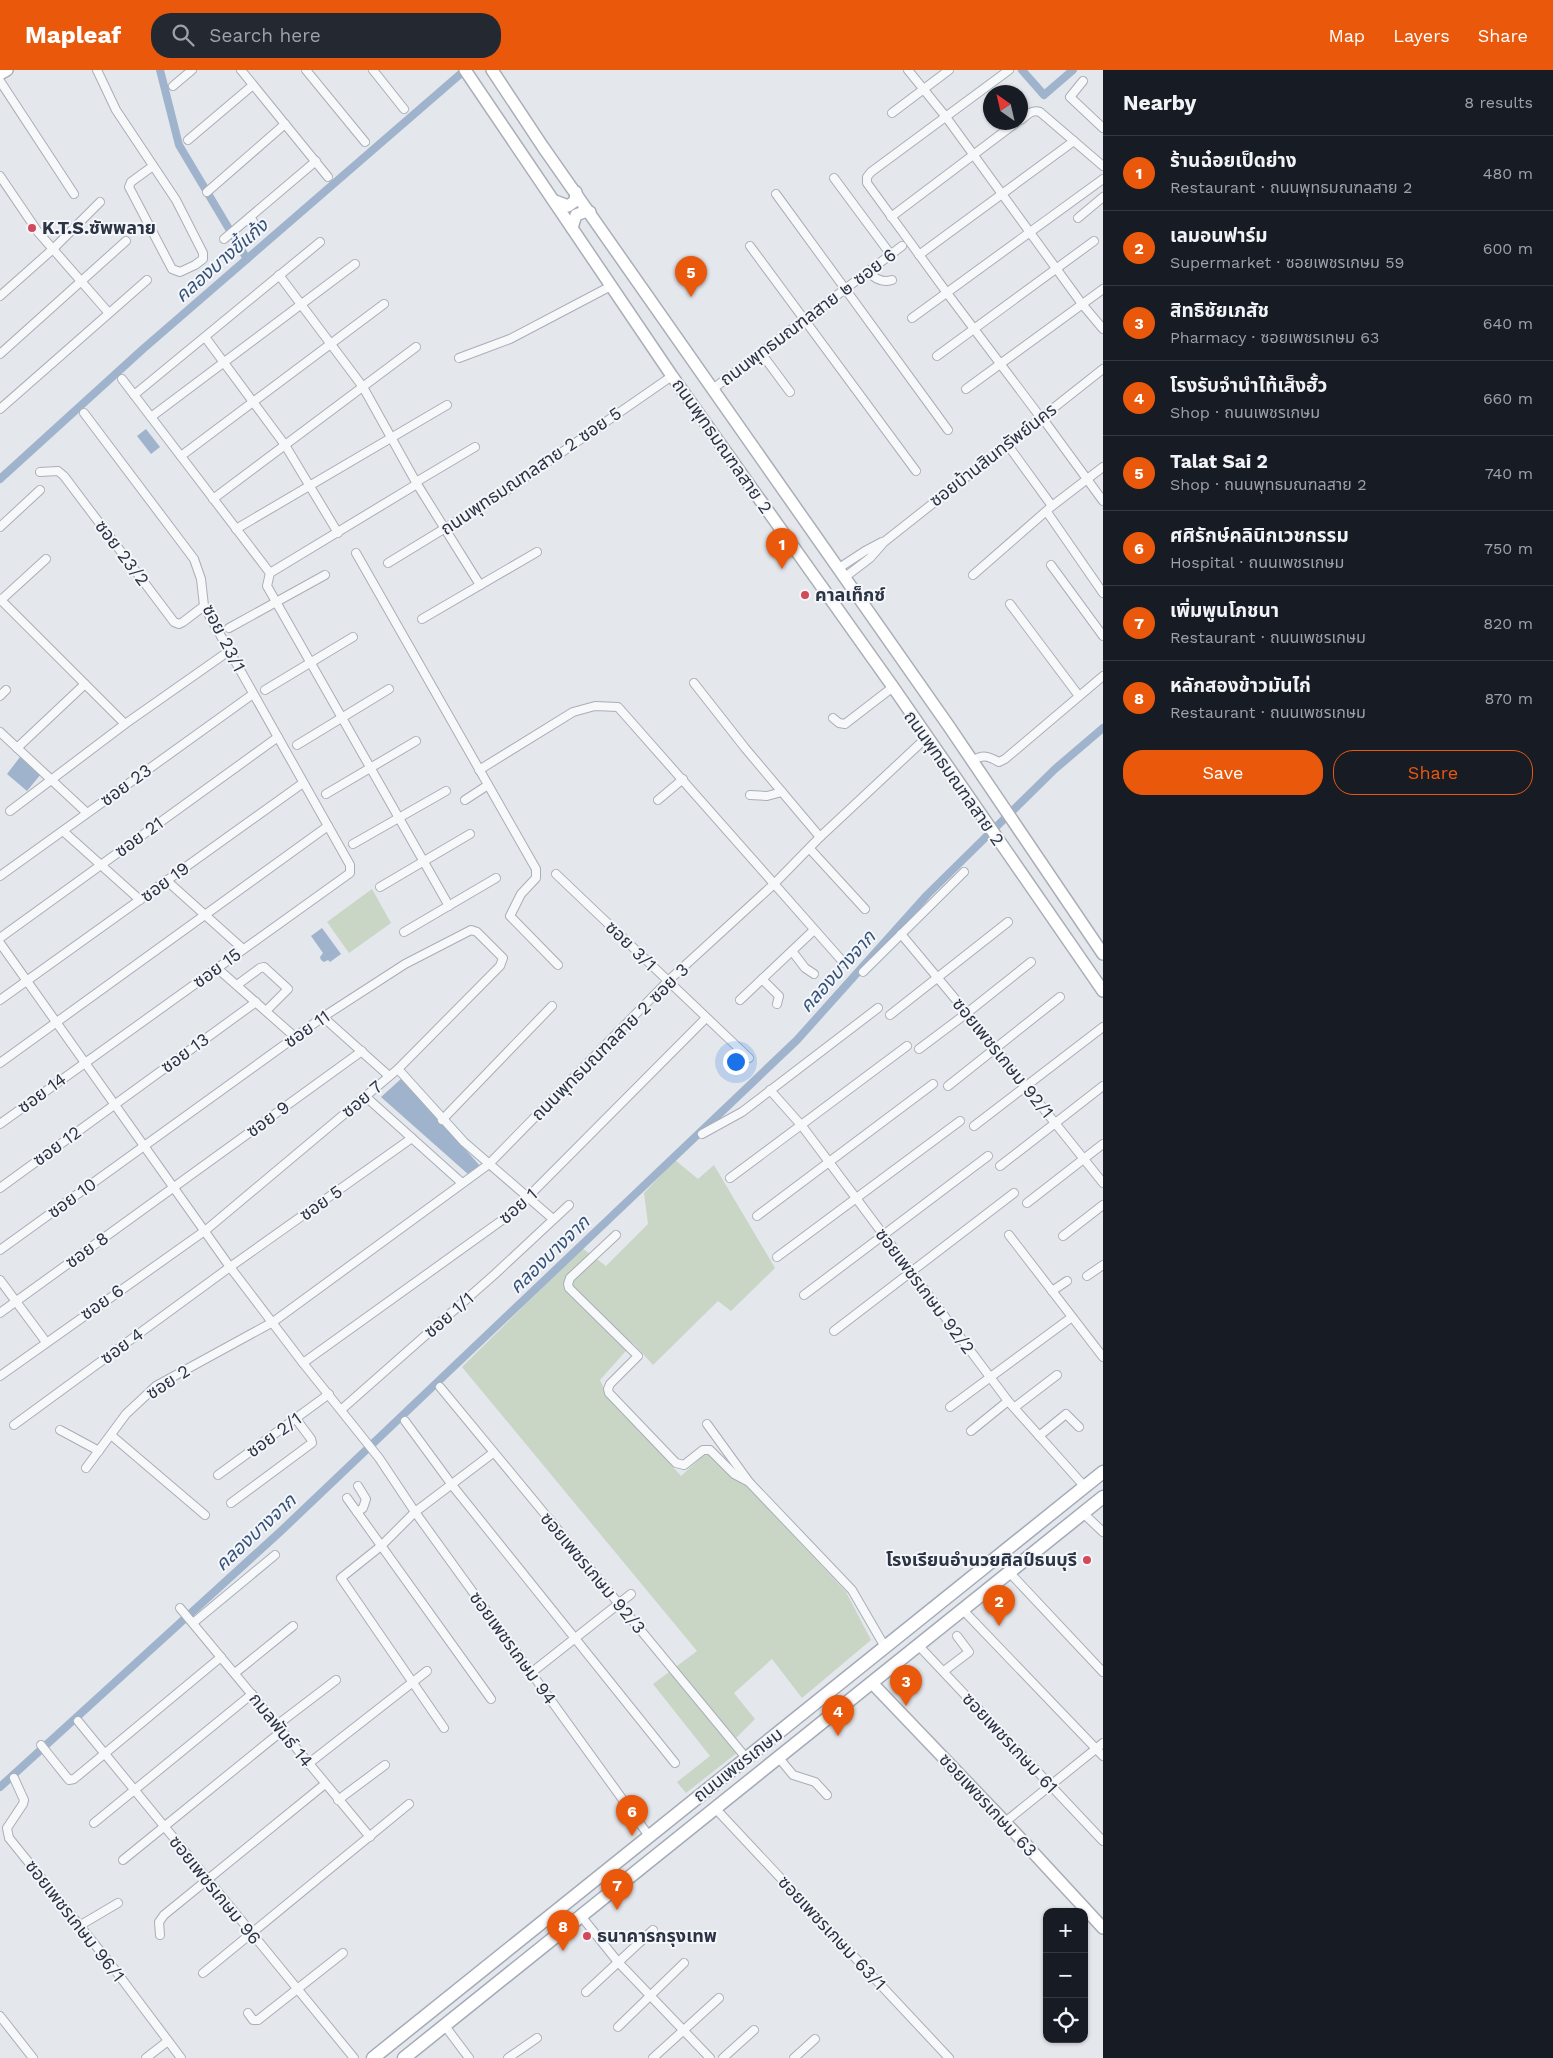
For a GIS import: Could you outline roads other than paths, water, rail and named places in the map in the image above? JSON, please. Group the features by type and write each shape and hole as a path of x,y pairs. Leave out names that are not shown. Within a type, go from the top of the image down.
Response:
{"main road":[{"path":"0,74 7,70"},
{"name":"ถนนพุทธมณฑลสาย 2","path":"465,70 672,376 892,687 1103,992"},
{"name":"ถนนพุทธมณฑลสาย 2","path":"492,70 543,147 714,388 1028,842 1103,954"},
{"path":"555,201 568,206 575,201 576,192"},
{"path":"572,228 576,215 590,212"},
{"name":"ถนนเพชรเกษม","path":"373,2058 1103,1472"},
{"name":"ถนนเพชรเกษม","path":"404,2058 1103,1497"},
{"name":"ซอยเพชรเกษม 63","path":"872,1683 1103,1928"},
{"path":"646,1838 654,1856"}],"street":[{"path":"97,70 116,110 172,194 203,253 203,259 180,272 172,269 129,188 131,182 153,166"},
{"path":"173,86 192,70"},
{"path":"241,70 328,176"},
{"path":"306,70 365,142"},
{"path":"373,70 404,109"},
{"path":"908,70 946,117 1082,304 1103,329"},
{"path":"892,113 948,70"},
{"path":"1009,70 871,172 867,177 867,183 1103,501"},
{"path":"0,81 74,194"},
{"path":"1083,81 1070,97 1103,128"},
{"path":"188,140 253,85"},
{"path":"1028,114 1036,111 1040,112 1103,166"},
{"path":"207,192 285,124"},
{"path":"891,216 1007,130"},
{"path":"919,255 1074,142"},
{"path":"224,239 316,162"},
{"path":"0,176 38,232 108,312"},
{"path":"834,178 891,254"},
{"path":"912,318 1103,179"},
{"path":"776,194 948,430"},
{"path":"1078,218 1103,197"},
{"path":"0,296 53,249 100,202"},
{"path":"250,218 259,230"},
{"path":"0,354 126,241"},
{"path":"134,396 320,242"},
{"path":"937,356 973,328 1094,242"},
{"path":"750,246 916,471"},
{"name":"ถนนพุทธมณฑลสาย ๒ ซอย 6","path":"714,388 902,246"},
{"path":"151,417 355,264"},
{"path":"868,272 877,279 886,282 892,280"},
{"path":"279,276 363,387 417,483 480,585"},
{"path":"0,409 108,312 147,280"},
{"path":"459,358 510,339 611,286"},
{"path":"966,389 1103,289"},
{"path":"181,456 384,304"},
{"path":"205,337 285,445 338,533"},
{"path":"213,499 416,347"},
{"path":"761,353 790,392"},
{"name":"ซอยบ้านสินทรัพย์นคร","path":"842,573 1007,444 1043,421 1103,369"},
{"name":"ถนนพุทธมณฑลสาย 2 ซอย 5","path":"388,563 506,491 672,376"},
{"path":"122,379 270,573"},
{"path":"236,528 447,405"},
{"name":"ซอย 23/1","path":"84,413 194,560 201,579 204,606 350,865 350,873"},
{"path":"1007,444 1103,592"},
{"path":"449,906 309,663 267,586 270,573 338,533 475,447"},
{"path":"973,575 1049,509 1103,467"},
{"name":"ซอย 23/2","path":"40,472 60,472 174,622 179,624 183,622 204,606"},
{"path":"0,527 40,490"},
{"path":"422,619 537,552"},
{"path":"356,553 537,873 534,881 517,899 510,916 558,965"},
{"path":"46,559 0,600 125,724"},
{"path":"1051,566 1103,636"},
{"path":"229,628 325,575"},
{"path":"1010,604 1079,696"},
{"path":"265,690 353,637"},
{"path":"10,811 125,724 229,651"},
{"path":"972,761 981,756 990,757 999,762 1005,759 1103,676"},
{"path":"694,683 820,837"},
{"path":"17,748 85,684"},
{"path":"833,718 839,723 845,724 892,687"},
{"path":"297,744 389,689"},
{"name":"ซอย 23","path":"0,876 252,694"},
{"path":"479,770 563,717 584,708 618,707 844,963"},
{"path":"0,732 87,813"},
{"name":"ซอย 21","path":"0,938 278,737"},
{"name":"ถนนพุทธมณฑลสาย 2 ซอย 3","path":"273,1322 490,1164 668,981 774,884 810,850 820,837 926,738"},
{"path":"326,794 416,741"},
{"path":"658,800 683,779"},
{"name":"ซอย 19","path":"0,1000 303,783"},
{"path":"465,800 488,785"},
{"path":"353,844 446,791"},
{"path":"750,795 767,796 782,792"},
{"path":"0,1063 328,826"},
{"path":"63,830 140,900"},
{"path":"380,887 470,834"},
{"path":"810,850 865,909"},
{"path":"863,972 964,872"},
{"name":"ซอย 15","path":"84,1062 350,873"},
{"name":"ซอย 3/1","path":"556,874 749,1058"},
{"path":"404,932 496,878"},
{"path":"166,880 243,949"},
{"path":"890,1015 1008,922"},
{"name":"ซอย 11","path":"145,1146 323,1017 416,957 468,931 473,930 477,932"},
{"path":"740,1000 814,930"},
{"name":"ซอย 7","path":"206,1230 398,1069 500,966 504,961 502,956 477,932"},
{"name":"ซอยเพชรเกษม 92/1","path":"901,934 937,979 968,1013 1103,1183"},
{"name":"ซอยเพชรเกษม 94","path":"0,943 206,1230 230,1267 380,1458 415,1512 531,1673 646,1838"},
{"path":"792,951 805,968 814,974"},
{"path":"918,1049 968,1013 1031,962"},
{"path":"237,985 264,967 275,976 288,989 266,1011"},
{"path":"217,968 296,1036"},
{"path":"762,979 779,996 778,1004"},
{"path":"948,1086 1060,997"},
{"name":"ซอย 13","path":"114,1104 256,1002"},
{"path":"442,1120 552,1006"},
{"path":"702,1134 729,1121 878,1008"},
{"path":"323,1017 389,1076"},
{"name":"ซอย 1","path":"304,1363 504,1219 529,1197 706,1018"},
{"path":"974,1126 1103,1027"},
{"path":"730,1178 907,1046"},
{"name":"ซอย 9","path":"173,1186 362,1051"},
{"name":"ซอย 14","path":"0,1124 84,1062"},
{"path":"398,1069 442,1120 553,1219"},
{"path":"757,1216 933,1084"},
{"path":"1000,1166 1103,1086"},
{"name":"ซอยเพชรเกษม 92/2","path":"770,1090 802,1126 1008,1401 1084,1487"},
{"path":"365,1096 462,1183"},
{"name":"ซอย 12","path":"0,1188 114,1104"},
{"path":"777,1257 960,1121"},
{"name":"ซอย 5","path":"230,1267 412,1138"},
{"path":"1027,1203 1103,1144"},
{"name":"ซอย 10","path":"0,1250 145,1146"},
{"path":"804,1295 988,1156"},
{"name":"ซอย 8","path":"0,1313 173,1186"},
{"path":"834,1331 1014,1193"},
{"name":"ซอย 1/1","path":"342,1409 488,1280 569,1205"},
{"path":"1063,1236 1103,1205"},
{"name":"ซอย 6","path":"0,1376 206,1230"},
{"path":"616,1235 570,1278 568,1284 569,1288 638,1356 610,1384 608,1388 609,1393 676,1463 684,1465 703,1450 710,1450 734,1474 749,1482"},
{"path":"1009,1235 1103,1357"},
{"path":"1087,1276 1103,1265"},
{"name":"ซอย 4","path":"14,1426 230,1267"},
{"path":"0,1280 46,1342"},
{"path":"1052,1291 1067,1281"},
{"path":"950,1407 989,1376 1072,1317"},
{"name":"ซอย 2","path":"86,1468 126,1414 156,1386 273,1322"},
{"path":"1014,1407 1057,1375"},
{"name":"ซอยเพชรเกษม 92/3","path":"440,1387 746,1759"},
{"name":"ซอย 2/1","path":"218,1475 329,1394"},
{"path":"971,1432 1008,1401"},
{"path":"1039,1436 1066,1414 1079,1427"},
{"path":"231,1502 312,1443 296,1419"},
{"path":"404,1421 452,1485 675,1763"},
{"path":"707,1424 749,1482 852,1590 885,1647"},
{"path":"60,1430 99,1451"},
{"path":"111,1434 204,1515"},
{"path":"444,1728 341,1578 381,1546 415,1512 494,1453"},
{"path":"357,1512 362,1508 366,1499 358,1486"},
{"path":"347,1498 491,1699"},
{"path":"1083,1513 1103,1532"},
{"path":"193,1623 275,1555"},
{"path":"1009,1572 1103,1672"},
{"path":"531,1673 631,1594"},
{"name":"กมลพันธ์ 14","path":"180,1608 370,1837"},
{"path":"962,1609 1103,1756"},
{"path":"235,1673 293,1626"},
{"path":"944,1671 969,1652 957,1636"},
{"name":"ซอยเพชรเกษม 61","path":"918,1644 1103,1841"},
{"path":"41,1745 70,1780 74,1780 221,1657"},
{"path":"308,1764 427,1671"},
{"path":"123,1860 336,1680"},
{"path":"94,1823 252,1694"},
{"name":"ซอยเพชรเกษม 96","path":"78,1721 354,2058"},
{"path":"1005,1822 1103,1743"},
{"path":"778,1758 793,1775 815,1782 827,1795"},
{"path":"338,1800 385,1765"},
{"name":"ซอยเพชรเกษม 96/1","path":"14,1778 18,1784 23,1804 4,1834 79,1926 181,2058"},
{"path":"160,1935 158,1925 162,1918 325,1784"},
{"path":"203,1973 409,1804"},
{"name":"ซอยเพชรเกษม 63/1","path":"715,1808 949,2058"},
{"path":"79,1926 118,1903"},
{"path":"581,1916 618,1962 710,2058"},
{"path":"586,1992 653,1930"},
{"path":"248,2013 254,2020 258,2020 343,1953"},
{"path":"618,2027 684,1963"},
{"path":"653,2058 719,1998"},
{"path":"0,2016 33,2058"},
{"path":"445,2026 469,2058"},
{"path":"724,2058 754,2030"},
{"path":"508,2058 537,2038"},
{"path":"794,2058 815,2039"},
{"path":"146,2058 168,2041"}],"water":[{"path":"146,429 160,447 151,454 137,436"},
{"path":"20,757 41,774 27,791 7,774"},
{"path":"322,928 341,954 330,962 328,960 324,962 321,960 320,957 323,953 311,936"},
{"path":"402,1078 481,1167 469,1175 381,1097"}],"waterway":[{"path":"160,70 179,145 247,259"},
{"name":"คลองบางขี้แก้ง","path":"0,479 143,349 465,70"},
{"path":"1022,70 1044,95 1073,70"},
{"name":"คลองบางจาก","path":"0,1787 281,1531 797,1040 927,895 1055,769 1103,728"}],"place":[{"name":"K.T.S.ซัพพลาย","path":"32,228"},
{"name":"Talat Sai 2","path":"691,297"},
{"name":"ร้านฉ๋อยเป็ดย่าง","path":"782,569"},
{"name":"คาลเท็กซ์","path":"805,595"},
{"name":"โรงเรียนอำนวยศิลป์ธนบุรี","path":"1087,1560"},
{"name":"เลมอนฟาร์ม","path":"999,1626"},
{"name":"สิทธิชัยเภสัช","path":"906,1706"},
{"name":"โรงรับจำนำไท้เส็งฮั้ว","path":"838,1736"},
{"name":"ศศิรักษ์คลินิกเวชกรรม","path":"632,1836"},
{"name":"เพิ่มพูนโภชนา","path":"617,1910"},
{"name":"ธนาคารกรุงเทพ","path":"587,1936"},
{"name":"หลักสองข้าวมันไก่","path":"563,1951"}]}
